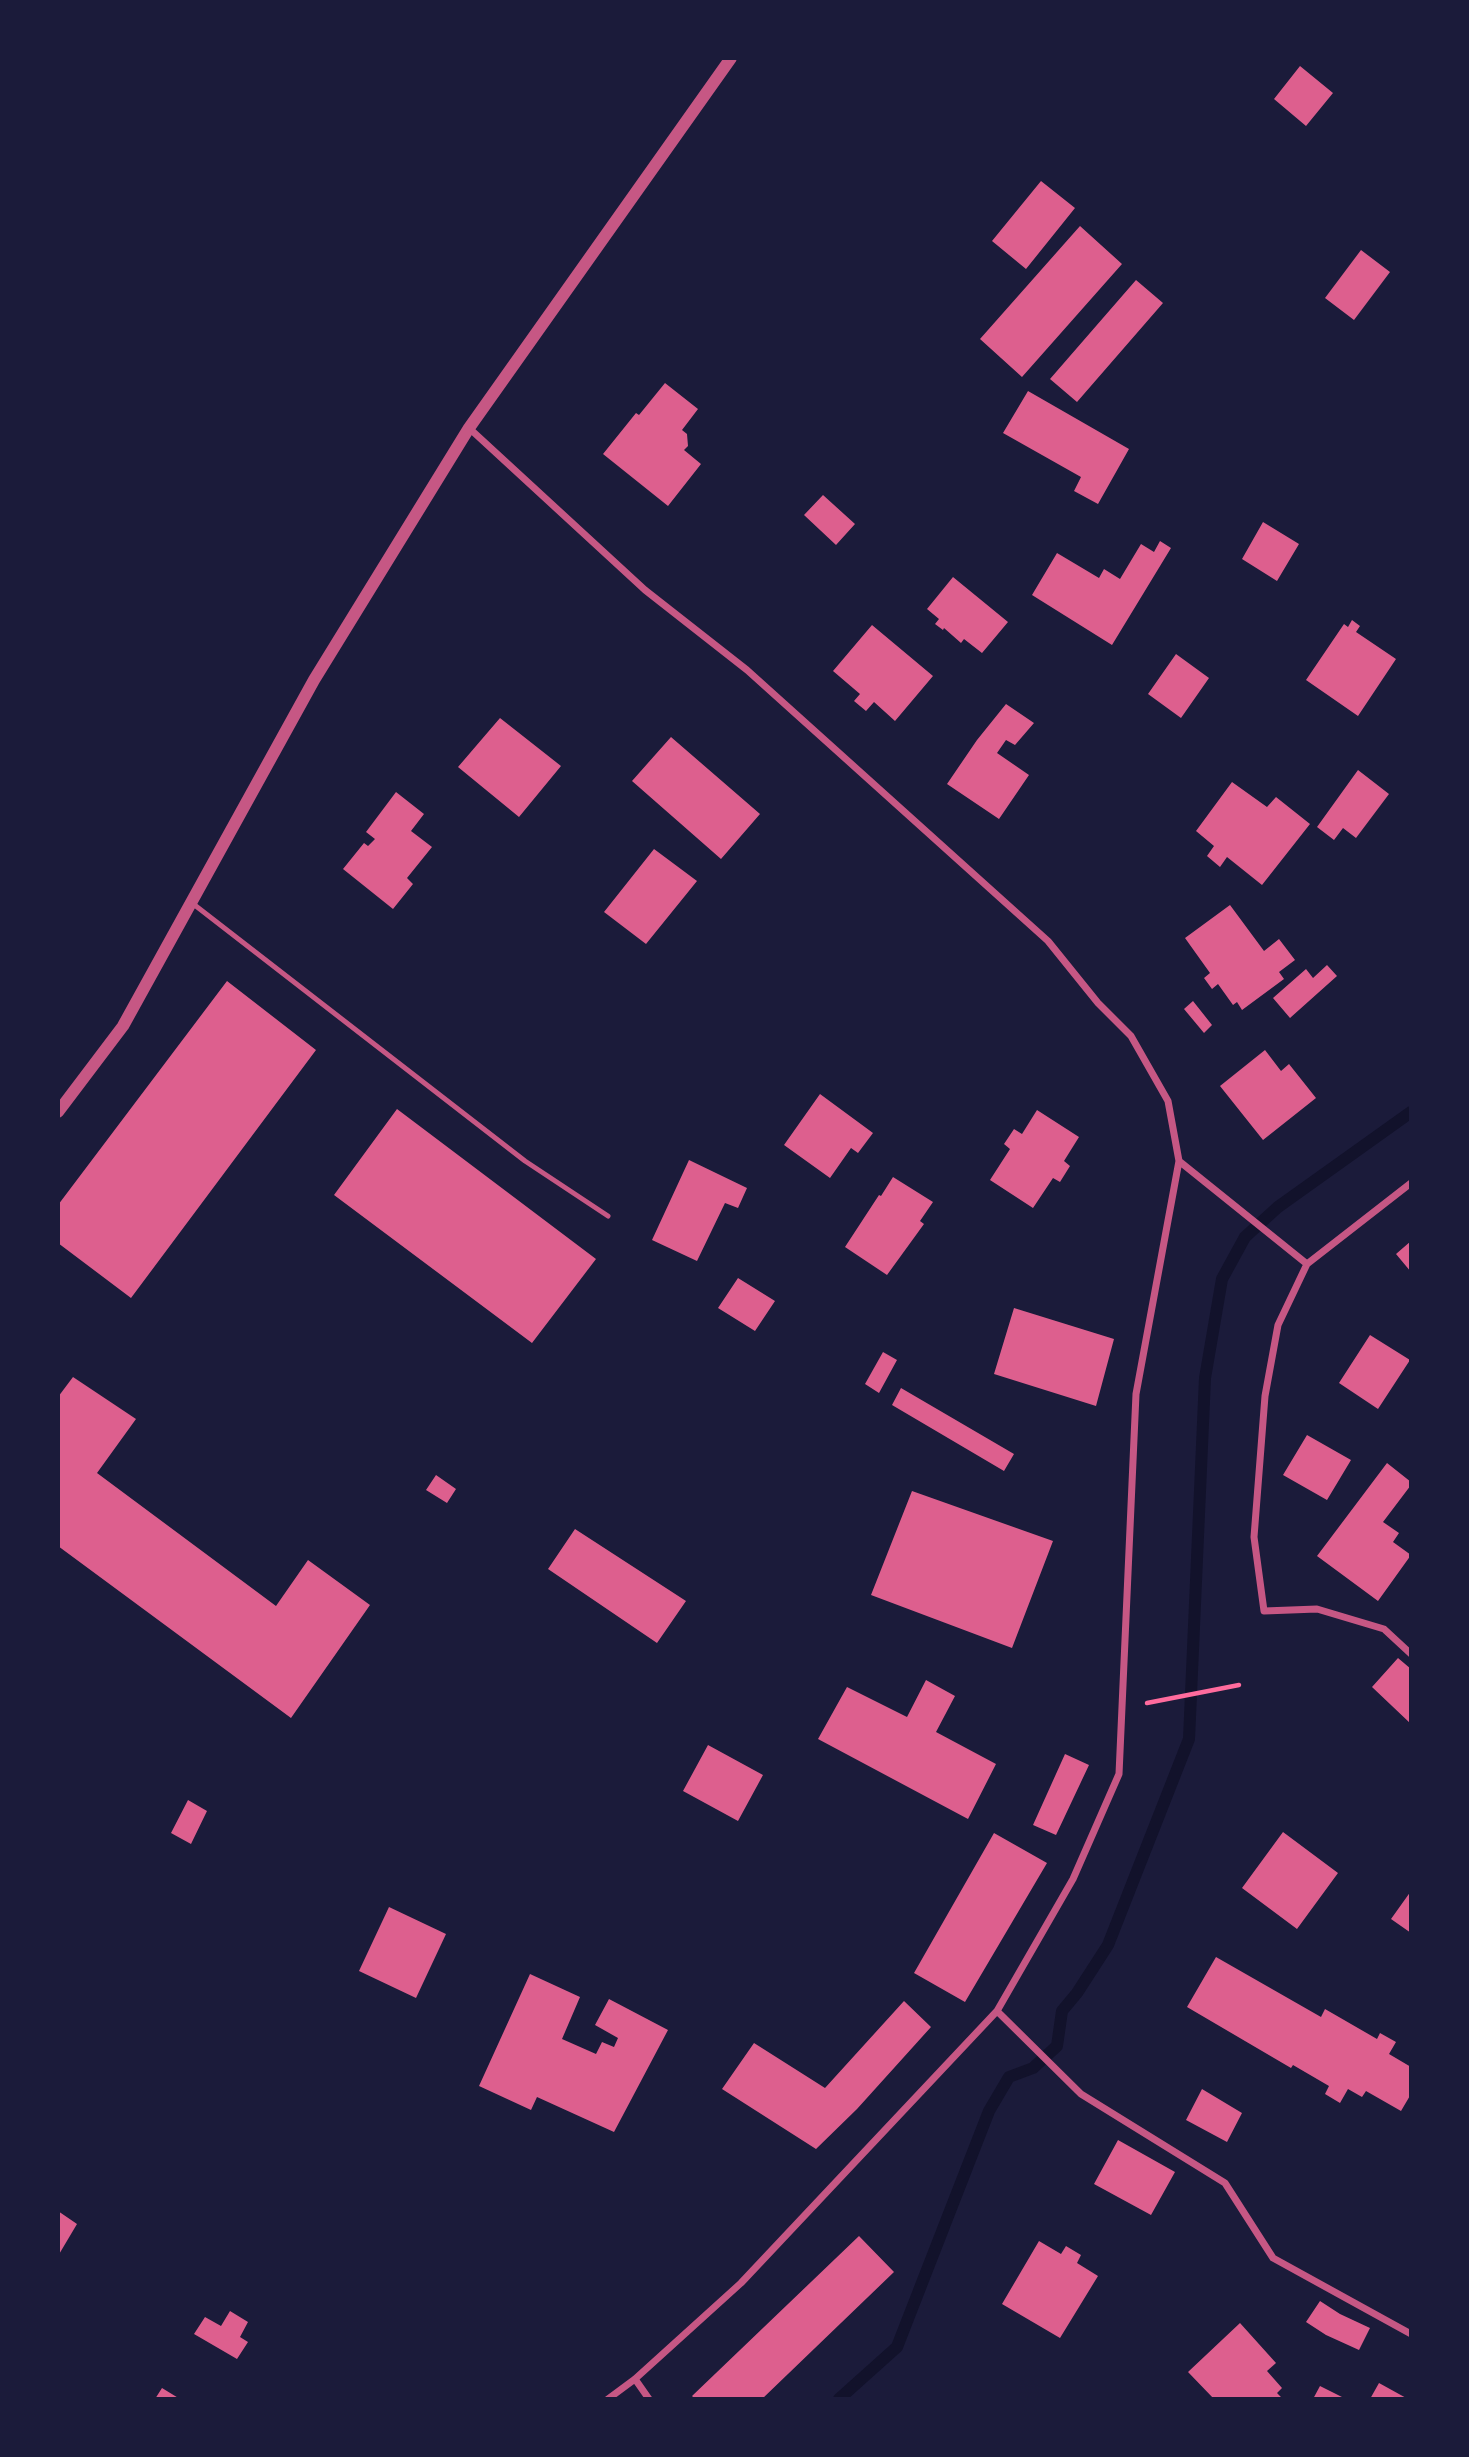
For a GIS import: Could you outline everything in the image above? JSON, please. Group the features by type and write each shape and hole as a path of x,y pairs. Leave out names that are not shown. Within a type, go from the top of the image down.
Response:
{"street":[{"path":"58,1112 123,1026 314,680 469,428 731,58"},
{"path":"469,428 645,590 747,670 1048,941 1098,1003 1131,1036 1168,1101 1179,1161 1136,1394 1119,1774 1073,1879 997,2011 741,2283 635,2379 608,2399"},
{"path":"1179,1161 1307,1264"},
{"path":"1411,1183 1307,1264 1278,1325 1265,1396 1254,1537 1264,1611 1317,1609 1384,1629 1411,1654"},
{"path":"997,2011 1082,2094 1225,2183 1273,2258 1411,2334"},
{"path":"635,2379 649,2399"}],"lane":[{"path":"192,903 525,1161 608,1216"}],"path":[{"path":"1122,1708 1239,1685"}],"building":[{"path":"1300,66 1333,93 1306,126 1274,99"},
{"path":"1041,181 1075,208 1026,269 992,241"},
{"path":"1080,226 1122,264 1022,377 980,339"},
{"path":"1361,250 1390,272 1354,320 1325,298"},
{"path":"1136,280 1163,303 1077,402 1050,379"},
{"path":"665,383 698,409 682,430 687,434 688,446 684,450 701,464 668,506 603,454 636,413 639,415"},
{"path":"1028,391 1129,449 1098,504 1074,491 1081,477 1003,433"},
{"path":"823,495 855,524 836,545 804,515"},
{"path":"1263,522 1299,544 1277,581 1242,559"},
{"path":"1160,541 1171,548 1112,645 1032,595 1057,553 1099,578 1104,569 1120,579 1141,544 1154,552"},
{"path":"953,577 1008,622 982,653 964,639 961,643 935,624 939,619 927,609"},
{"path":"1352,620 1360,626 1356,632 1396,659 1358,716 1306,680 1344,624 1348,627"},
{"path":"872,625 933,676 895,721 874,702 866,711 854,701 860,694 833,671"},
{"path":"1176,654 1209,678 1181,718 1148,694"},
{"path":"1006,704 1034,723 1015,745 1006,740 997,753 1029,775 999,819 947,784"},
{"path":"500,718 561,766 519,817 458,767"},
{"path":"671,737 760,814 721,859 632,781"},
{"path":"1358,770 1389,794 1356,838 1343,828 1334,840 1317,827"},
{"path":"1232,782 1267,807 1276,797 1310,824 1262,885 1227,857 1220,867 1207,856 1214,846 1196,831"},
{"path":"396,792 424,814 411,831 432,847 407,878 413,884 393,909 343,869 364,843 368,846 375,839 366,832"},
{"path":"654,849 697,881 646,944 604,912"},
{"path":"1230,905 1264,951 1279,939 1295,960 1279,972 1284,979 1242,1010 1237,1002 1233,1005 1218,984 1212,989 1204,978 1210,973 1185,938"},
{"path":"1327,965 1337,976 1290,1018 1273,998 1306,969 1313,978"},
{"path":"227,981 316,1050 131,1298 58,1243 58,1205"},
{"path":"1193,1001 1212,1025 1204,1033 1184,1009"},
{"path":"1265,1050 1281,1071 1289,1064 1316,1098 1263,1140 1220,1086"},
{"path":"820,1094 873,1133 858,1153 851,1148 830,1178 784,1145"},
{"path":"397,1109 596,1259 532,1343 334,1195"},
{"path":"1037,1110 1079,1137 1064,1161 1070,1166 1060,1182 1053,1178 1033,1208 990,1180 1010,1149 1004,1144 1014,1129 1022,1134"},
{"path":"689,1160 747,1188 738,1208 725,1203 697,1261 652,1240"},
{"path":"893,1177 933,1202 920,1221 924,1224 887,1275 845,1247"},
{"path":"1411,1241 1411,1272 1396,1254"},
{"path":"738,1278 775,1301 755,1331 718,1308"},
{"path":"1014,1308 1114,1339 1096,1406 994,1374"},
{"path":"1370,1335 1410,1360 1378,1409 1339,1383"},
{"path":"883,1352 897,1360 879,1393 865,1384"},
{"path":"73,1377 136,1419 97,1473 276,1606 308,1560 370,1605 291,1718 58,1546 58,1397"},
{"path":"901,1388 1014,1454 1004,1471 892,1405"},
{"path":"1307,1435 1351,1460 1327,1500 1283,1475"},
{"path":"1387,1463 1411,1482 1411,1485 1383,1522 1399,1533 1393,1542 1411,1555 1378,1601 1317,1556"},
{"path":"436,1475 456,1489 447,1503 426,1490"},
{"path":"912,1491 1053,1541 1012,1648 871,1595"},
{"path":"575,1529 686,1601 657,1643 548,1569"},
{"path":"1398,1658 1411,1669 1411,1724 1372,1687"},
{"path":"926,1680 955,1696 936,1732 996,1764 968,1819 818,1739 847,1687 907,1717"},
{"path":"708,1745 763,1775 738,1821 683,1791"},
{"path":"1065,1754 1089,1765 1056,1835 1033,1825"},
{"path":"188,1800 207,1811 191,1844 171,1833"},
{"path":"1283,1832 1338,1873 1297,1929 1242,1888"},
{"path":"994,1833 1047,1863 965,2002 914,1973"},
{"path":"1411,1891 1411,1933 1391,1919"},
{"path":"389,1907 446,1934 416,1998 359,1971"},
{"path":"1216,1957 1321,2017 1325,2009 1377,2039 1380,2033 1396,2042 1389,2054 1411,2067 1411,2094 1401,2111 1366,2091 1362,2097 1348,2089 1340,2103 1325,2094 1329,2086 1293,2065 1291,2068 1187,2007"},
{"path":"530,1974 580,1997 562,2039 596,2054 602,2042 614,2047 618,2038 595,2025 609,1999 668,2030 614,2132 537,2097 531,2110 479,2086"},
{"path":"904,2001 931,2027 857,2109 816,2149 722,2089 754,2043 825,2088"},
{"path":"1202,2089 1242,2113 1227,2142 1186,2120"},
{"path":"1118,2140 1175,2172 1151,2215 1094,2184"},
{"path":"58,2211 77,2224 58,2256"},
{"path":"859,2236 894,2272 762,2399 695,2399 692,2396"},
{"path":"1039,2241 1061,2254 1066,2246 1081,2255 1077,2263 1098,2276 1060,2338 1002,2304"},
{"path":"1320,2301 1370,2328 1359,2350 1326,2335 1306,2322"},
{"path":"230,2311 248,2322 240,2337 248,2342 237,2359 194,2334 205,2317 221,2326"},
{"path":"1240,2323 1276,2363 1267,2371 1282,2388 1277,2393 1283,2399 1214,2399 1188,2372"},
{"path":"1379,2383 1408,2399 1370,2399"},
{"path":"1320,2386 1346,2399 1313,2399"},
{"path":"162,2388 180,2399 155,2399"}],"waterway":[{"path":"839,2399 897,2347 989,2111 1009,2077 1033,2068 1057,2046 1062,2011 1108,1945 1189,1739 1205,1378 1222,1279 1245,1237 1278,1207 1411,1112"}]}
